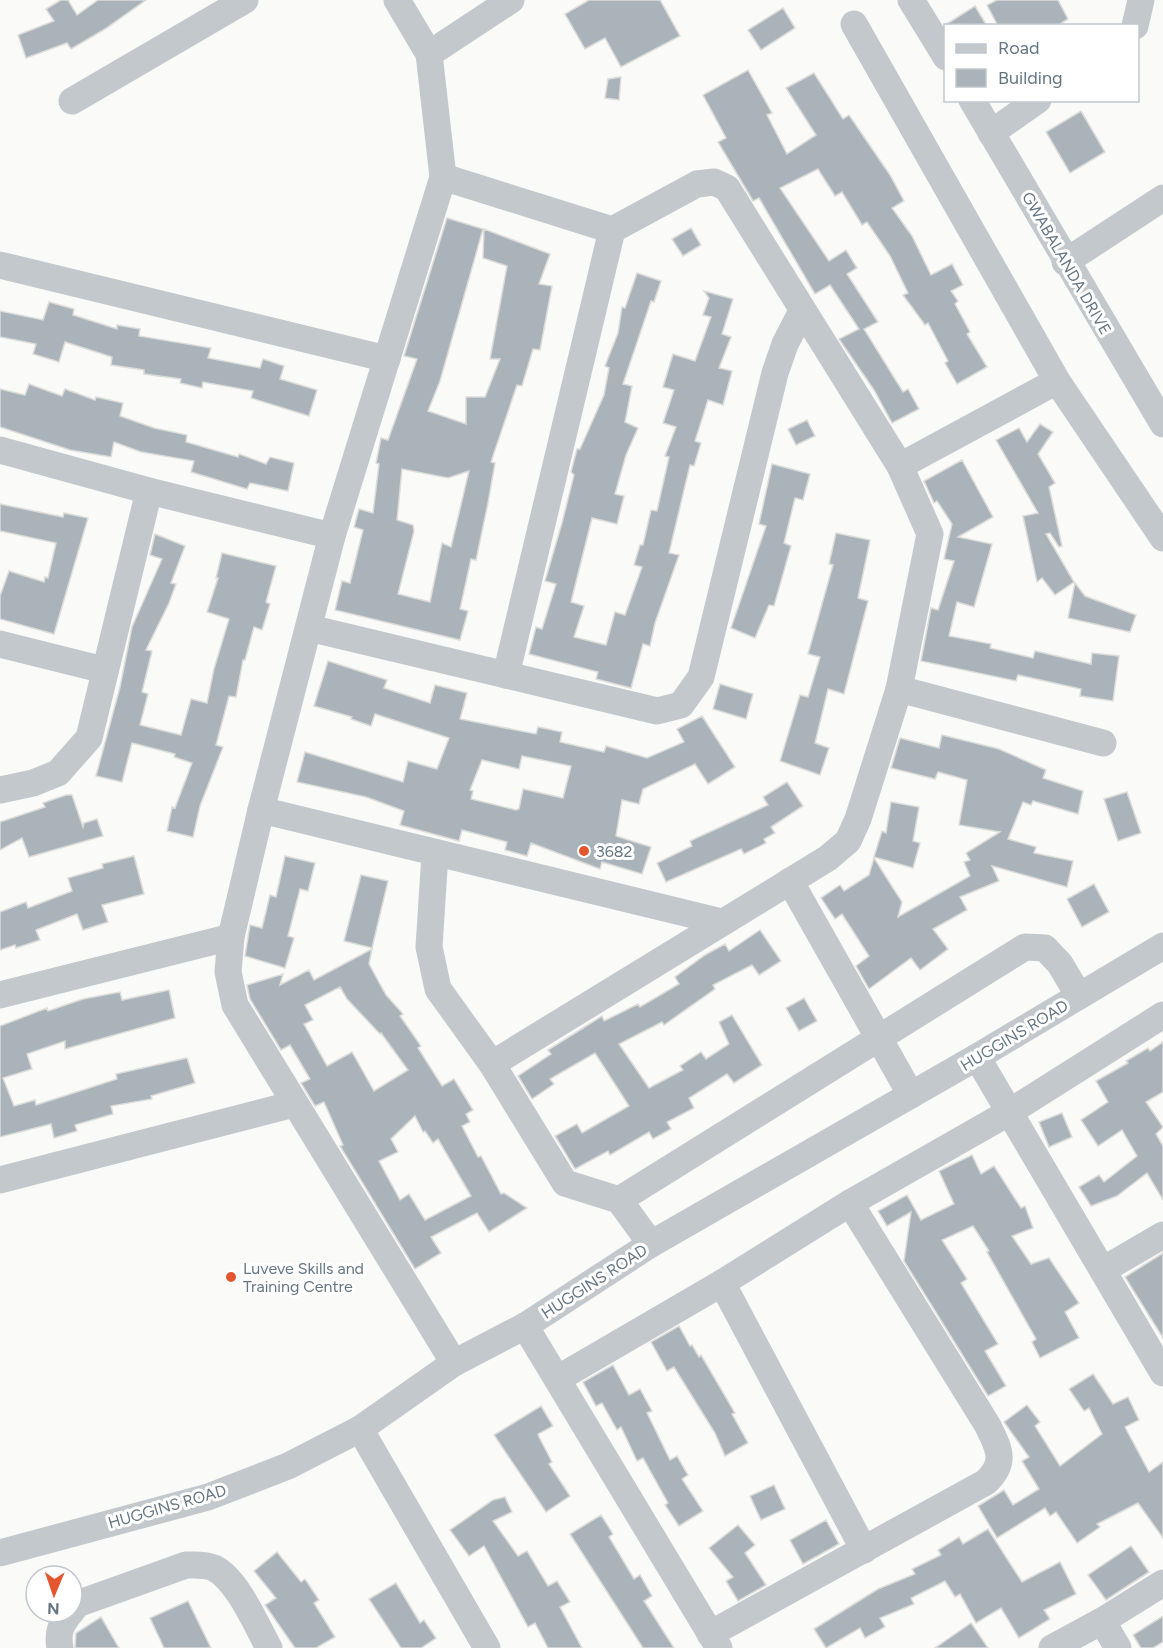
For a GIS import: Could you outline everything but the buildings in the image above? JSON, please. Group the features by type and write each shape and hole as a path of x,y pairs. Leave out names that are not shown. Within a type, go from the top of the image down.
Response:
{"street":[{"path":"72,101 244,0"},
{"path":"397,0 429,54 443,177 332,536 261,810 231,937 228,972 235,1005 454,1363"},
{"path":"429,54 511,0"},
{"path":"911,0 944,55"},
{"path":"1135,24 1140,0"},
{"path":"854,24 1057,381 1163,538"},
{"name":"GWABALANDA DRIVE","path":"973,102 1065,262 1163,424"},
{"path":"992,133 1035,102"},
{"path":"443,177 612,230 697,184 714,182 727,188 900,466 930,534 899,689 858,819 848,841 828,858 492,1064"},
{"path":"1065,262 1163,198"},
{"path":"507,675 612,230"},
{"path":"0,265 387,359"},
{"path":"309,627 657,711 681,705 692,694 701,676 775,374 785,344 802,311"},
{"path":"900,466 1057,381"},
{"path":"0,450 149,491 332,536"},
{"path":"0,790 33,783 58,773 89,738 149,491"},
{"path":"0,644 104,670"},
{"path":"899,689 1103,742"},
{"path":"261,810 722,922"},
{"path":"435,854 429,947 438,989 492,1064 565,1183 619,1200 651,1244"},
{"path":"790,881 911,1095"},
{"path":"0,995 231,937"},
{"name":"HUGGINS ROAD","path":"0,1553 208,1497 288,1466 360,1429 454,1363 525,1326 651,1244 977,1057 1163,946"},
{"path":"619,1200 1025,947 1044,948 1060,964 1079,996"},
{"path":"559,1378 722,1283 850,1203 1008,1113 1163,1015"},
{"path":"977,1057 1163,1373"},
{"path":"0,1180 294,1104"},
{"path":"525,1326 559,1378 715,1641 864,1550 986,1482 997,1472 1000,1456 988,1426 850,1203"},
{"path":"1103,1270 1163,1235"},
{"path":"722,1283 864,1550"},
{"path":"360,1429 487,1648"},
{"path":"84,1601 186,1564 204,1566 219,1572 229,1580 270,1648"},
{"path":"1052,1648 1102,1621 1163,1583"},
{"path":"1102,1621 1118,1648"},
{"path":"60,1648 57,1636 61,1624"}],"place":[{"name":"3682","path":"584,851"},
{"name":"Luveve Skills and Training Centre","path":"231,1277"}]}
